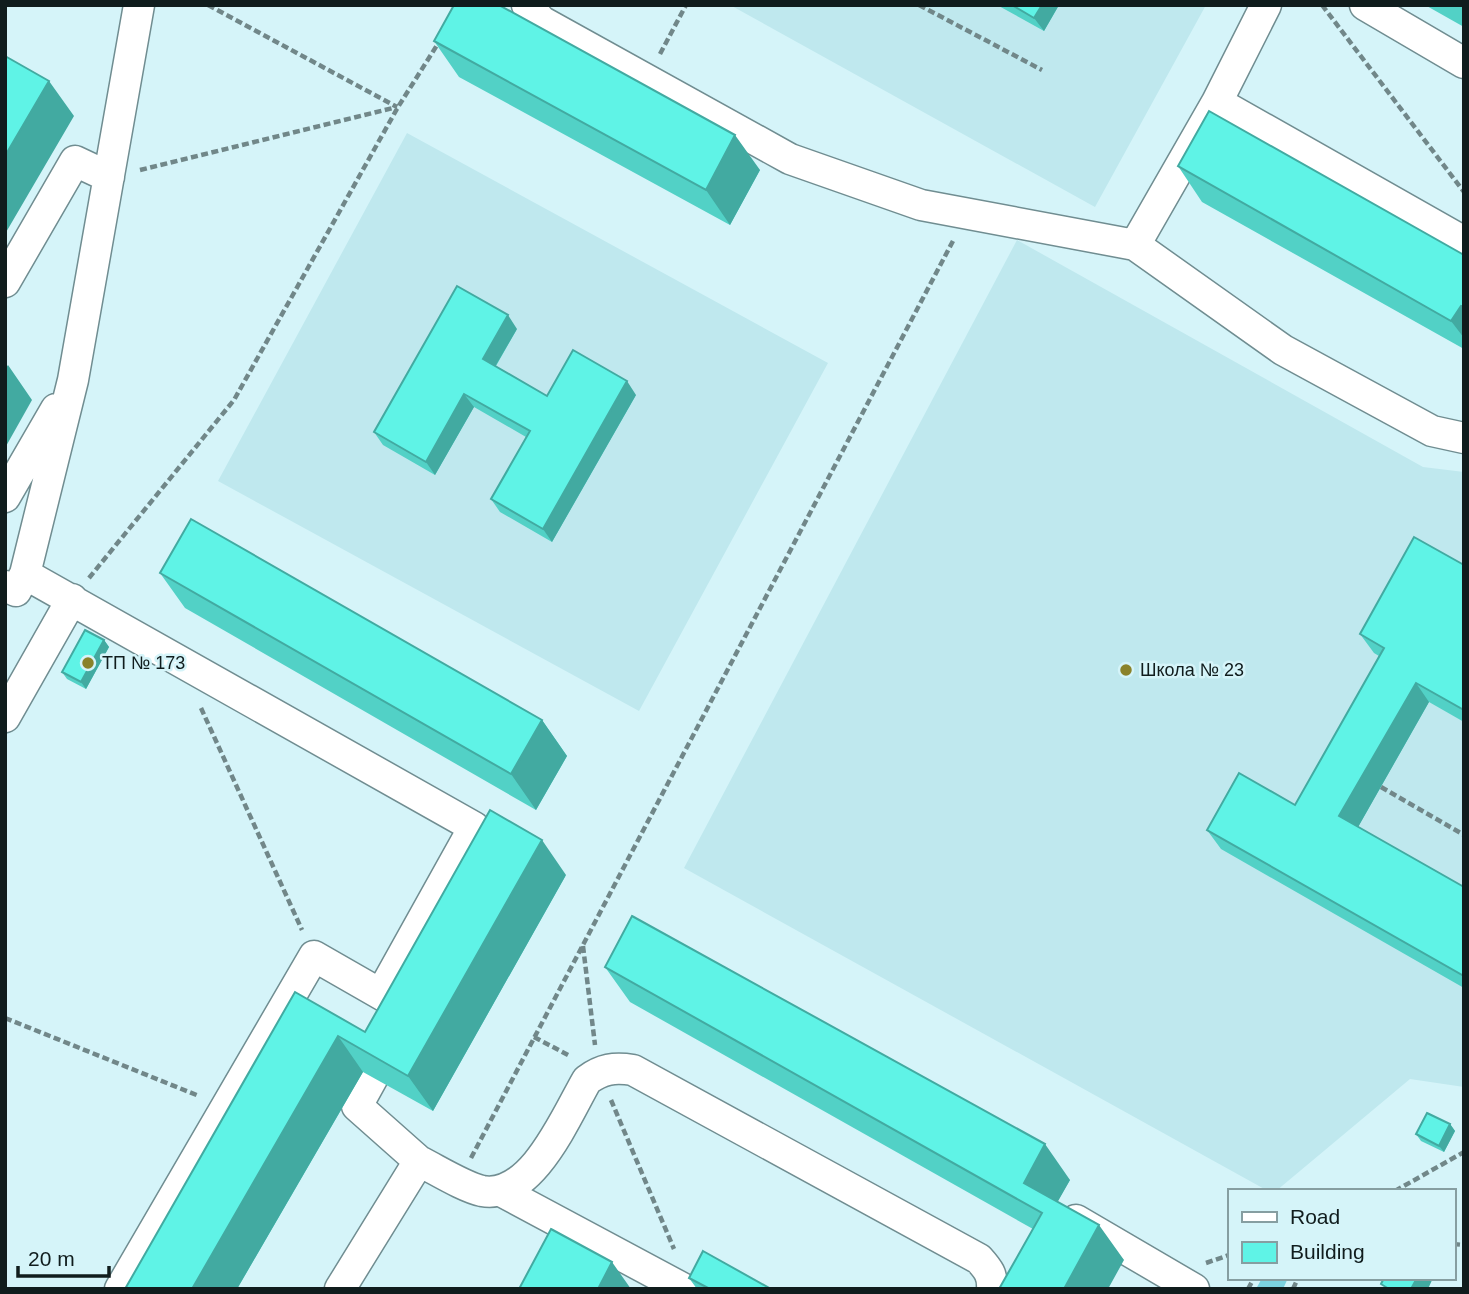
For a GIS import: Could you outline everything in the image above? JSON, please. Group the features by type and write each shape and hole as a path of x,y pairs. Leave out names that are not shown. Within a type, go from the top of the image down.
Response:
{"lane":[{"path":"139,5 73,380 15,580 72,599 474,827 381,994"},
{"path":"527,5 541,22 790,159 920,205 1135,245 1283,350 1432,431 1464,438"},
{"path":"1135,245 1217,102 1266,5"},
{"path":"1365,5 1464,63"},
{"path":"1217,102 1464,242"},
{"path":"5,282 75,161 109,177"},
{"path":"5,497 73,380"},
{"path":"5,717 72,599"},
{"path":"120,1289 314,956 410,1011 357,1106 419,1161 481,1191 501,1191 520,1182 537,1165 587,1080 599,1072 614,1068 633,1070 979,1259 1000,1278"},
{"path":"351,1285 419,1161"},
{"path":"501,1191 700,1287"},
{"path":"1062,1226 1068,1215 1194,1289"}],"path":[{"path":"208,5 398,107"},
{"path":"646,79 687,5"},
{"path":"919,5 1042,70"},
{"path":"1322,5 1464,192"},
{"path":"72,599 234,400 398,107 440,39"},
{"path":"109,177 398,107"},
{"path":"459,1180 967,214"},
{"path":"178,659 314,956"},
{"path":"1381,788 1464,835"},
{"path":"583,945 599,1072 675,1250"},
{"path":"5,1017 226,1107"},
{"path":"1399,1189 1464,1152"}],"shaded area":[{"path":"730,5 1206,5 1095,207"},
{"path":"407,133 828,363 639,711 218,481"},
{"name":"Школа № 23","path":"1017,240 1423,467 1464,472 1464,1087 1410,1079 1278,1189 1264,1189 684,868"},
{"path":"1261,1280 1287,1280 1283,1289 1256,1289"}],"building":[{"path":"454,5 499,5 735,135 706,190 434,41"},
{"path":"1012,5 1042,5 1034,18"},
{"path":"5,56 49,81 5,156"},
{"path":"1209,111 1464,255 1464,307 1461,306 1451,321 1178,166"},
{"path":"457,286 508,315 483,359 547,396 573,350 627,381 543,529 491,499 530,431 464,394 426,462 374,432"},
{"path":"191,519 542,720 511,774 160,573"},
{"path":"1414,537 1464,565 1464,710 1416,683 1339,816 1464,887 1464,976 1207,830 1239,773 1295,805 1384,648 1360,634"},
{"path":"85,630 104,640 81,682 62,672"},
{"path":"490,810 542,840 408,1076 338,1036 192,1289 125,1289 295,992 365,1032"},
{"path":"632,916 1045,1144 1024,1183 1099,1225 1064,1289 999,1289 1042,1213 605,967"},
{"path":"1427,1113 1450,1124 1439,1146 1416,1134"},
{"path":"551,1229 612,1262 598,1289 519,1289"},
{"path":"703,1251 771,1289 710,1289 689,1278"},
{"path":"1383,1280 1416,1280 1411,1289 1389,1289 1381,1284"}],"place":[{"name":"ТП № 173","path":"88,663"},
{"name":"Школа № 23","path":"1126,670"}]}
